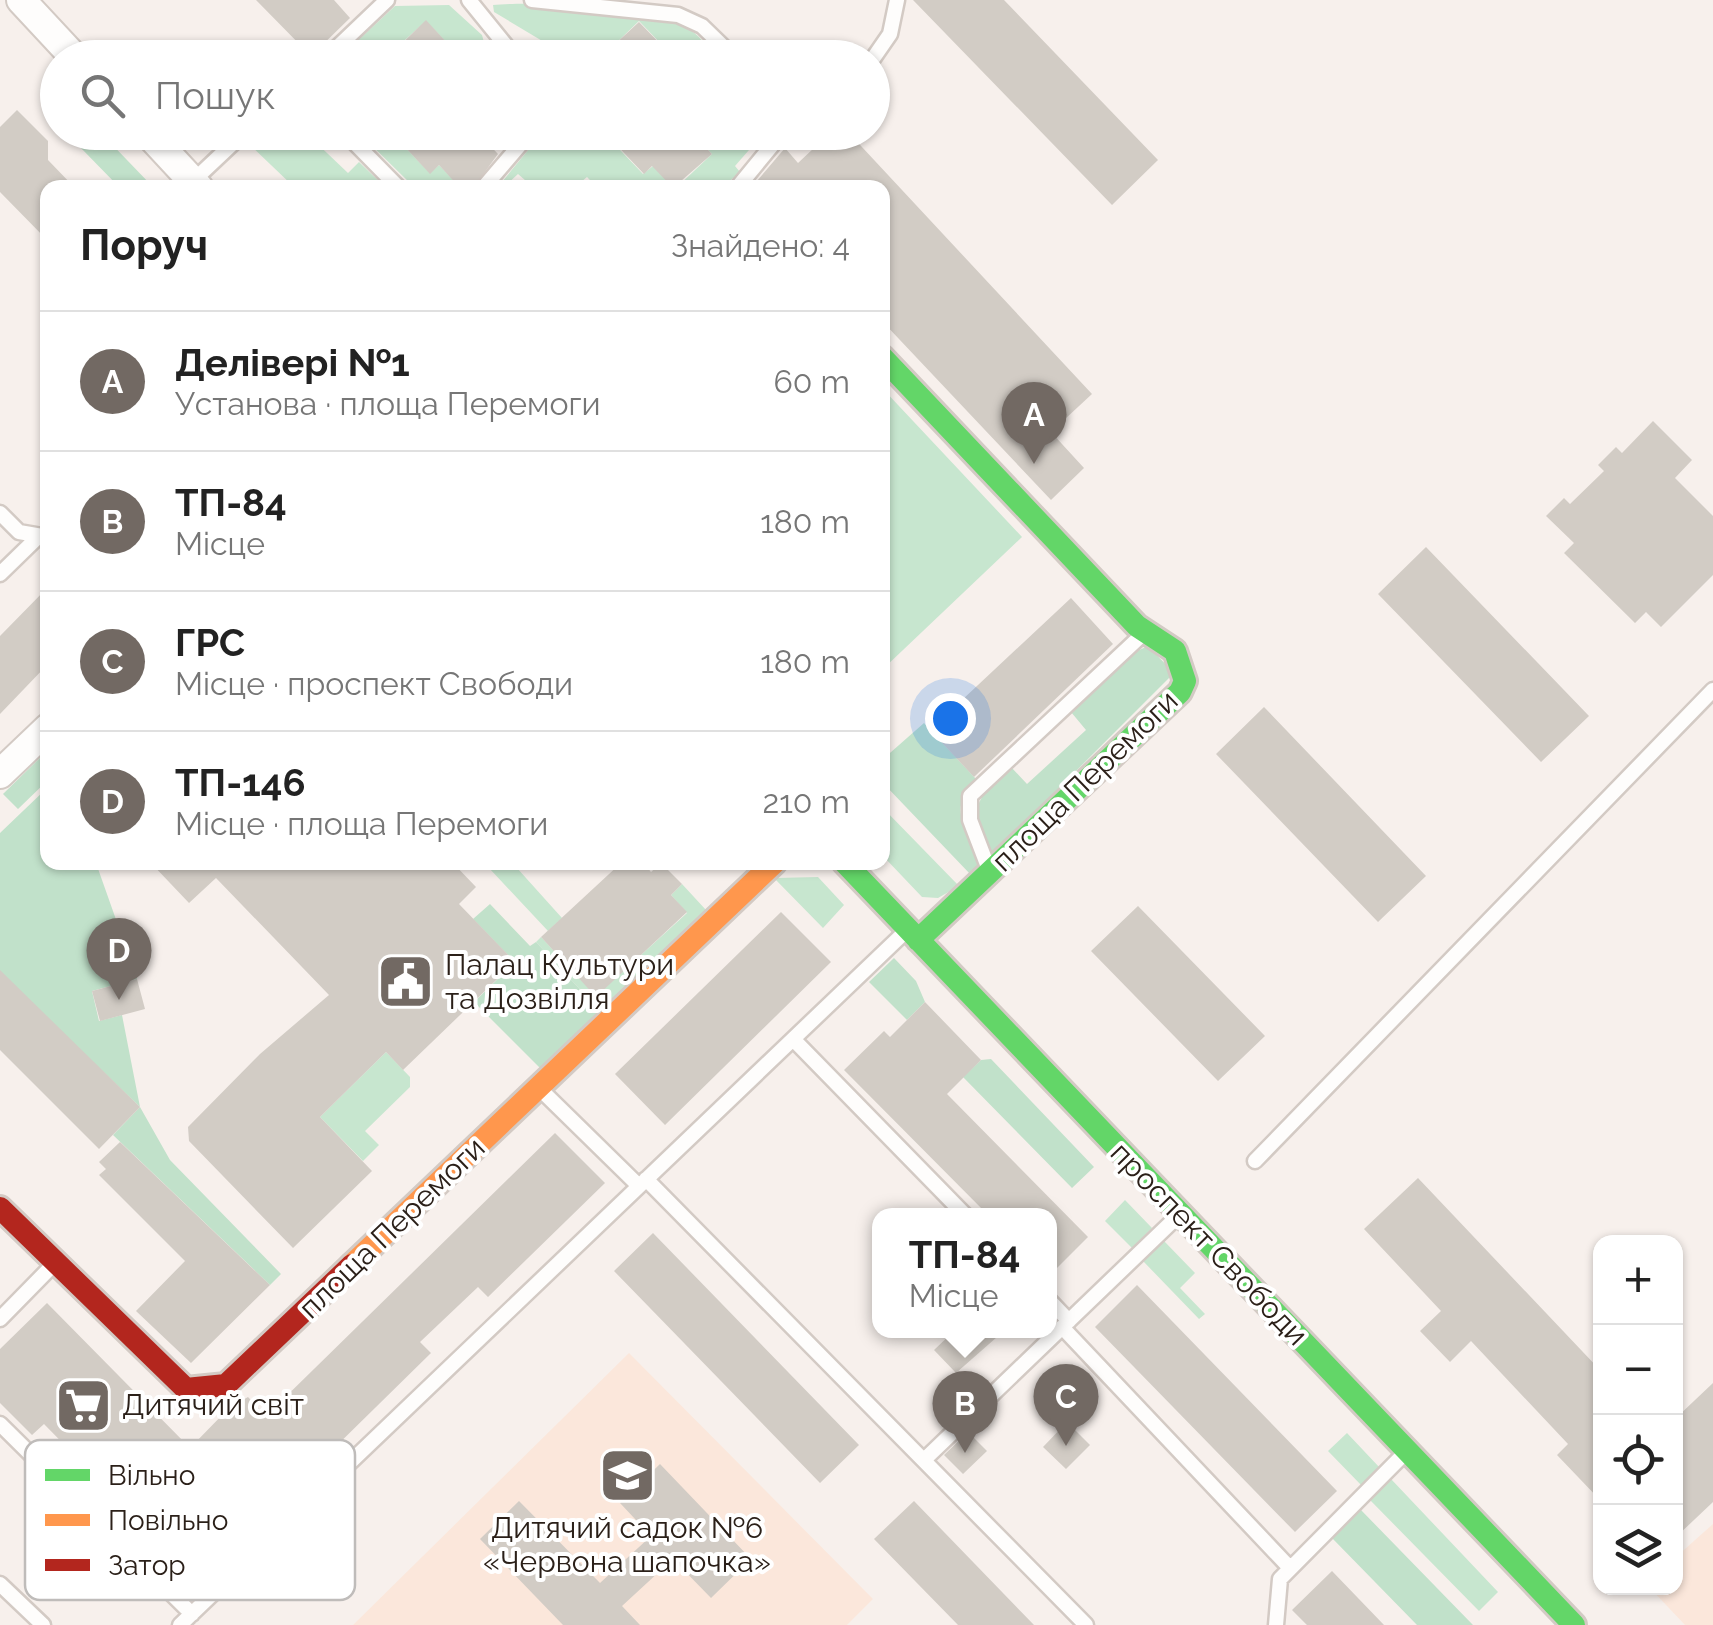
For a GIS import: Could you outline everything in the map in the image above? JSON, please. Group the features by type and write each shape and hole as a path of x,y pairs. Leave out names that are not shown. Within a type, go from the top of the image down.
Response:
{"street":[{"path":"20,0 59,40"},
{"path":"164,150 192,180"},
{"name":"площа Перемоги","path":"890,365 1146,631 1181,660 1185,680 1180,692 990,872 913,934"},
{"path":"0,774 40,736"},
{"name":"площа Перемоги","path":"0,1208 170,1378 186,1389 226,1386 767,870"},
{"name":"проспект Свободи","path":"852,870 1574,1625"}],"lane":[{"path":"345,40 387,0"},
{"path":"469,0 501,40"},
{"path":"532,0 678,15 702,26 717,40"},
{"path":"886,40 897,0"},
{"path":"200,180 228,150"},
{"path":"362,150 392,180"},
{"path":"490,180 516,150"},
{"path":"744,180 768,150"},
{"path":"0,513 18,532 40,536"},
{"path":"0,574 40,539"},
{"path":"990,872 970,820 970,796 1146,631"},
{"path":"1255,1161 1713,690"},
{"path":"355,1458 793,1039 913,934"},
{"path":"793,1039 958,1208"},
{"path":"539,1088 643,1182 1086,1625"},
{"path":"1057,1333 1180,1214"},
{"path":"0,1319 55,1263"},
{"path":"1057,1311 1290,1568"},
{"path":"924,1460 1051,1338"},
{"path":"0,1424 25,1449"},
{"path":"1276,1625 1280,1578 1407,1451"},
{"path":"0,1584 43,1625"},
{"path":"178,1600 192,1614"},
{"path":"180,1625 207,1600"}],"shaded area":[{"name":"Дитячий садок №6 «Червона шапочка»","path":"629,1353 873,1599 847,1625 353,1625"},
{"path":"1713,1524 1713,1625 1685,1625 1657,1595 1683,1595 1683,1551"}],"green space":[{"path":"449,5 483,40 444,40 426,21 405,40 358,40 395,6"},
{"path":"493,5 606,8 667,20 690,30 701,40 657,40 639,21 619,40 541,40 494,12"},
{"path":"83,150 117,150 146,180 112,180"},
{"path":"255,150 324,150 348,173 359,162 378,180 287,180"},
{"path":"376,150 408,150 430,173 439,165 453,180 407,180"},
{"path":"528,150 620,150 643,174 653,166 666,180 525,180 518,174 512,180 504,180"},
{"path":"708,150 749,150 735,166 740,172 731,180 684,180 712,154"},
{"path":"890,397 1022,537 890,662"},
{"path":"1148,646 1174,673 991,856 978,815 978,806 988,789 1011,767 1027,784 1086,730 1071,712 1135,652"},
{"path":"924,723 976,779 962,800 961,810 980,867 971,875 890,790 890,753"},
{"path":"40,758 40,788 18,809 3,794"},
{"path":"40,795 40,870 98,870 137,979 92,991 99,1021 122,1015 140,1107 0,973 0,833"},
{"path":"890,815 959,886 938,898 922,897 890,863"},
{"path":"491,870 519,870 562,918 548,931"},
{"path":"818,877 844,905 823,928 774,878"},
{"path":"682,884 706,910 600,1011 536,942 541,937 596,996 687,913 671,895"},
{"path":"490,904 530,946 536,942 600,1011 540,1068 474,1002 515,962 473,919"},
{"path":"894,958 916,981 925,1002 907,1020 869,982"},
{"path":"386,1052 410,1077 410,1087 365,1131 379,1145 363,1161 320,1117"},
{"path":"991,1059 1094,1167 1072,1188 963,1077 981,1060"},
{"path":"140,1107 170,1160 281,1274 270,1285 113,1135"},
{"path":"1125,1200 1152,1228 1132,1248 1105,1221"},
{"path":"1164,1241 1195,1273 1180,1288 1205,1314 1199,1319 1143,1261"},
{"path":"1347,1433 1380,1468 1362,1486 1328,1451"},
{"path":"1391,1479 1498,1592 1479,1611 1370,1500"},
{"path":"1361,1510 1473,1625 1417,1625 1332,1538"}],"building":[{"path":"256,0 334,0 350,18 327,40 295,40"},
{"path":"913,0 1004,0 1158,160 1112,205"},
{"path":"426,20 444,40 405,40"},
{"path":"639,22 656,40 620,40"},
{"path":"17,110 40,133 40,150 48,150 48,160 67,180 40,180 40,233 0,192 0,127"},
{"path":"408,150 494,150 498,154 479,180 453,180 439,165 430,174"},
{"path":"621,150 708,150 712,154 682,180 665,180 652,166 644,174"},
{"path":"783,150 798,163 812,150 865,150 1092,394 1051,432 1084,468 1051,500 890,329 890,180 758,180"},
{"path":"1653,421 1692,460 1675,478 1713,516 1713,575 1661,627 1646,612 1635,623 1564,553 1574,543 1546,516 1564,498 1570,504 1604,471 1598,465 1616,447 1622,453"},
{"path":"1426,547 1589,716 1541,762 1378,594"},
{"path":"40,595 40,672 0,714 0,636"},
{"path":"1071,598 1113,644 974,777 930,730"},
{"path":"1264,707 1426,876 1378,922 1216,754"},
{"path":"158,870 460,870 476,887 459,904 515,962 403,1070 386,1052 320,1117 372,1171 293,1248 189,1141 188,1127 260,1054 329,995 216,878 189,903"},
{"path":"613,870 668,870 682,884 671,895 687,912 596,997 541,937"},
{"path":"1138,906 1265,1036 1218,1081 1091,951"},
{"path":"781,912 831,962 665,1125 615,1074"},
{"path":"0,970 140,1107 99,1149 0,1050"},
{"path":"137,979 145,1009 100,1021 92,991"},
{"path":"925,1002 981,1060 947,1094 1088,1237 1057,1268 1057,1208 981,1208 844,1070 884,1031 890,1037"},
{"path":"555,1133 605,1183 488,1297 478,1287 420,1342 431,1353 342,1440 198,1440 229,1408 248,1397 266,1416"},
{"path":"120,1142 270,1285 191,1363 136,1311 185,1261 99,1175 106,1169 99,1162"},
{"path":"1418,1178 1593,1363 1593,1493 1557,1455 1568,1444 1471,1341 1450,1362 1420,1331 1441,1311 1364,1229"},
{"path":"653,1233 859,1445 820,1483 614,1271"},
{"path":"1137,1285 1337,1491 1295,1532 1095,1327"},
{"path":"47,1303 182,1440 60,1440 44,1424 32,1435 0,1403 0,1349"},
{"path":"947,1338 996,1338 956,1373 934,1350"},
{"path":"1713,1383 1713,1502 1683,1530 1683,1415"},
{"path":"1067,1422 1090,1445 1066,1469 1043,1447"},
{"path":"968,1432 987,1451 963,1474 944,1455"},
{"path":"660,1464 751,1559 711,1598 673,1559 622,1606 640,1625 563,1625 480,1539 519,1501 600,1583 651,1536 620,1503"},
{"path":"914,1501 1034,1625 958,1625 874,1539"},
{"path":"1332,1571 1384,1625 1307,1625 1292,1610"}],"traffic: fast":[{"path":"890,365 1137,626 1175,651 1185,681 1180,692 918,940"},
{"path":"852,870 1574,1625"}],"traffic: slow":[{"path":"352,1265 767,870"}],"traffic: jam":[{"path":"0,1208 186,1389 226,1385 352,1265"}],"place":[{"name":"Делівері №1","path":"1034,464"},
{"name":"Палац Культури та Дозвілля","path":"406,982"},
{"name":"ТП-146","path":"119,1000"},
{"name":"Дитячий світ","path":"83,1405"},
{"name":"ГРС","path":"1066,1446"},
{"name":"ТП-84","path":"965,1453"},
{"name":"Дитячий садок №6 «Червона шапочка»","path":"627,1476"}]}
